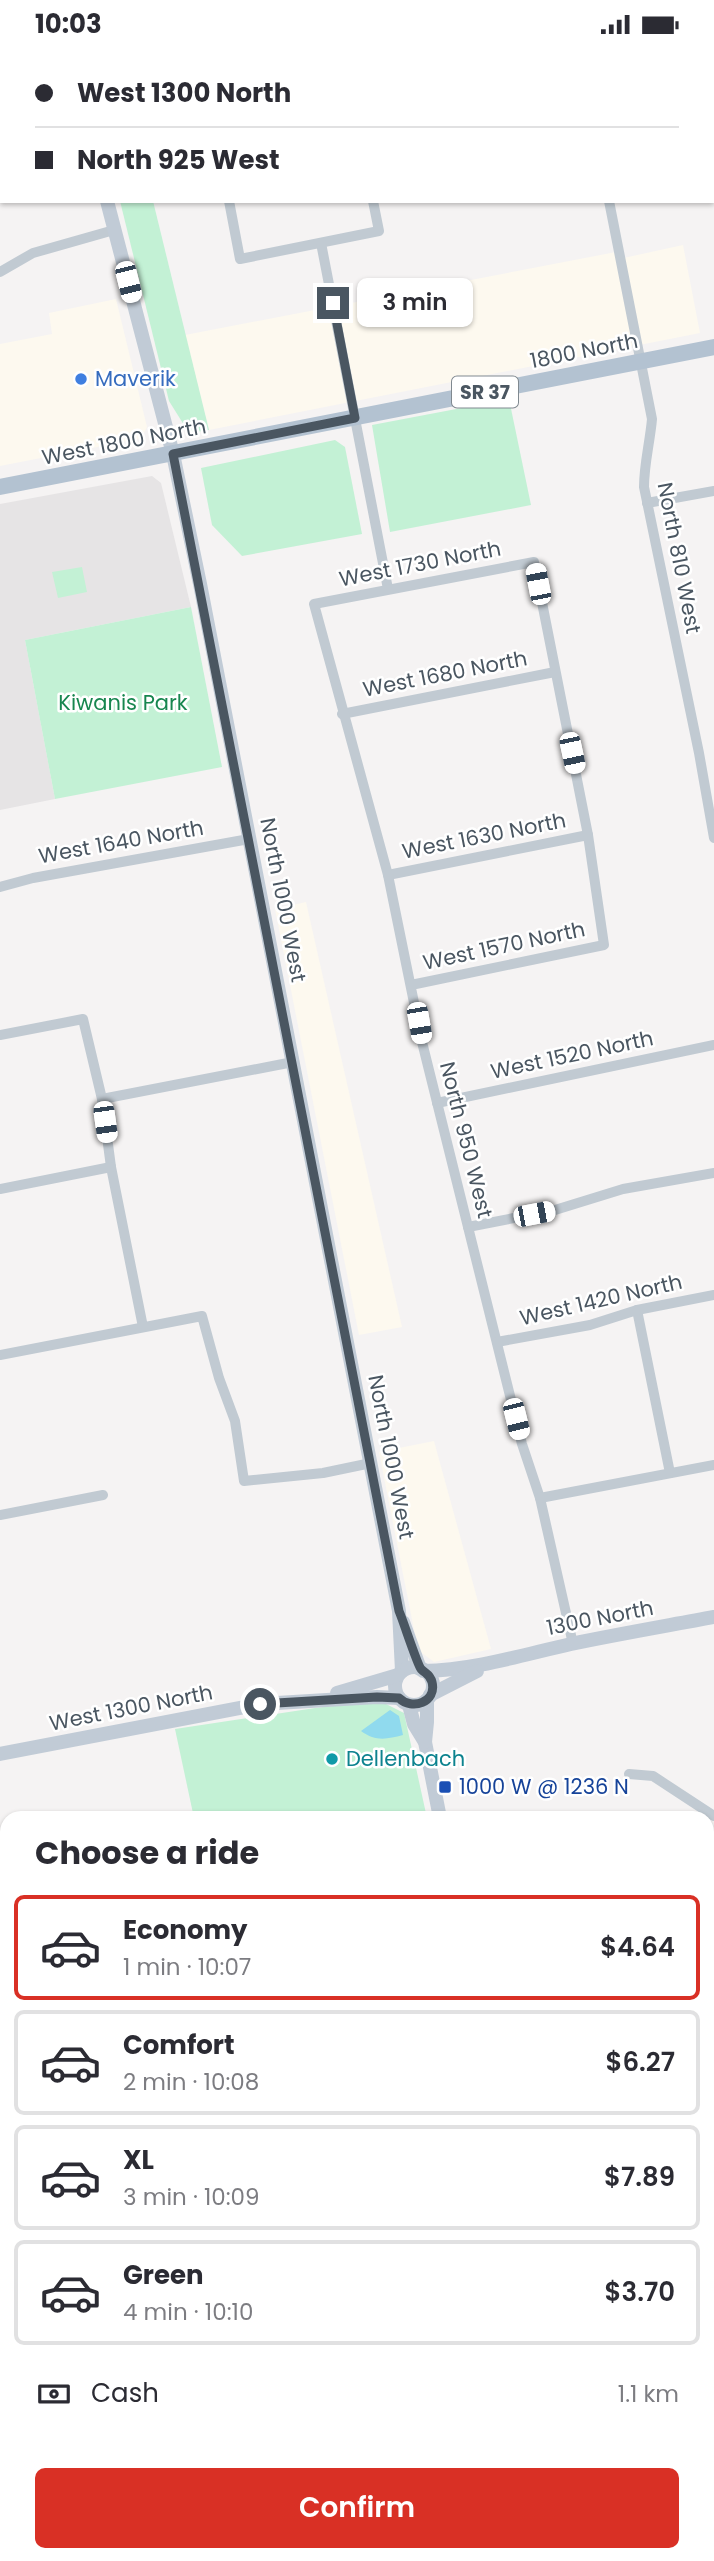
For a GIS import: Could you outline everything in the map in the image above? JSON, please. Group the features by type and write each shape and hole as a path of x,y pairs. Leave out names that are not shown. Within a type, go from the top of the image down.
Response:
{"main road":[{"name":"1800 North","path":"256,438 714,347"},
{"name":"West 1800 North","path":"0,487 256,438"}],"street":[{"name":"North 1000 West","path":"107,203 173,454 399,1611 400,1673"},
{"path":"229,203 240,259 379,231 373,203"},
{"name":"North 810 West","path":"609,203 652,419 644,466 647,503 714,838"},
{"path":"0,272 33,253 114,230"},
{"path":"321,243 388,589"},
{"path":"647,503 714,491"},
{"name":"West 1730 North","path":"314,604 534,562 555,672"},
{"name":"North 950 West","path":"314,604 387,875 437,1103 522,1444 540,1498 573,1644"},
{"path":"555,672 588,835"},
{"name":"West 1680 North","path":"342,714 555,672"},
{"name":"West 1630 North","path":"387,875 588,835"},
{"name":"West 1570 North","path":"411,985 604,945 588,835"},
{"name":"West 1640 North","path":"0,887 33,878 249,839"},
{"path":"0,1035 83,1019 102,1099 111,1167 143,1327"},
{"name":"West 1520 North","path":"437,1103 714,1045"},
{"path":"102,1099 293,1062"},
{"path":"0,1189 111,1167"},
{"path":"468,1227 555,1210 623,1189 714,1173"},
{"name":"West 1420 North","path":"497,1342 590,1325 637,1310 714,1295"},
{"path":"637,1310 670,1473"},
{"path":"0,1355 202,1316 234,1421 244,1481 323,1473 371,1463"},
{"path":"540,1498 714,1465"},
{"path":"0,1515 103,1495"},
{"name":"North 1000 West","path":"399,1611 422,1670"},
{"name":"1300 North","path":"422,1670 448,1670 494,1663 573,1644 714,1617"},
{"name":"1300 North","path":"428,1698 494,1663"},
{"path":"425,1742 395,1687 400,1673 410,1668 422,1670 432,1683 428,1698 425,1742 439,1811"},
{"name":"West 1300 North","path":"312,1700 400,1673"},
{"path":"404,1702 421,1704 428,1698"},
{"name":"West 1300 North","path":"0,1754 260,1704 312,1700 404,1702"},
{"path":"629,1774 653,1776 706,1811"}],"shaded area":[{"path":"683,245 700,333 209,430 185,335 616,252 619,259"},
{"path":"116,299 147,427 144,433 138,439 0,466 0,344 52,334 49,313"},
{"path":"152,476 161,483 191,607 25,640 55,799 0,810 0,504"},
{"path":"306,902 402,1327 359,1335 275,909"},
{"path":"434,1441 491,1649 434,1662 418,1650 379,1452"}],"green space":[{"path":"120,203 153,203 209,430 189,433 169,401"},
{"path":"509,399 531,505 390,532 372,425"},
{"path":"335,440 345,447 362,534 242,556 212,525 201,468"},
{"path":"82,567 87,592 58,598 52,572"},
{"name":"Kiwanis Park","path":"191,607 222,767 55,799 25,640"},
{"path":"380,1701 404,1713 425,1811 193,1811 175,1729"}],"water":[{"path":"390,1710 399,1716 403,1735 377,1738 361,1731"}],"place":[{"name":"Maverik","path":"81,379"},
{"name":"Dellenbach","path":"332,1759"},
{"name":"1000 W @ 1236 N","path":"445,1787"}],"route":[{"path":"260,1704 377,1697 399,1698 409,1705 415,1705 427,1700 432,1689 430,1677 421,1669 399,1611 173,454 355,418 333,303"}]}
